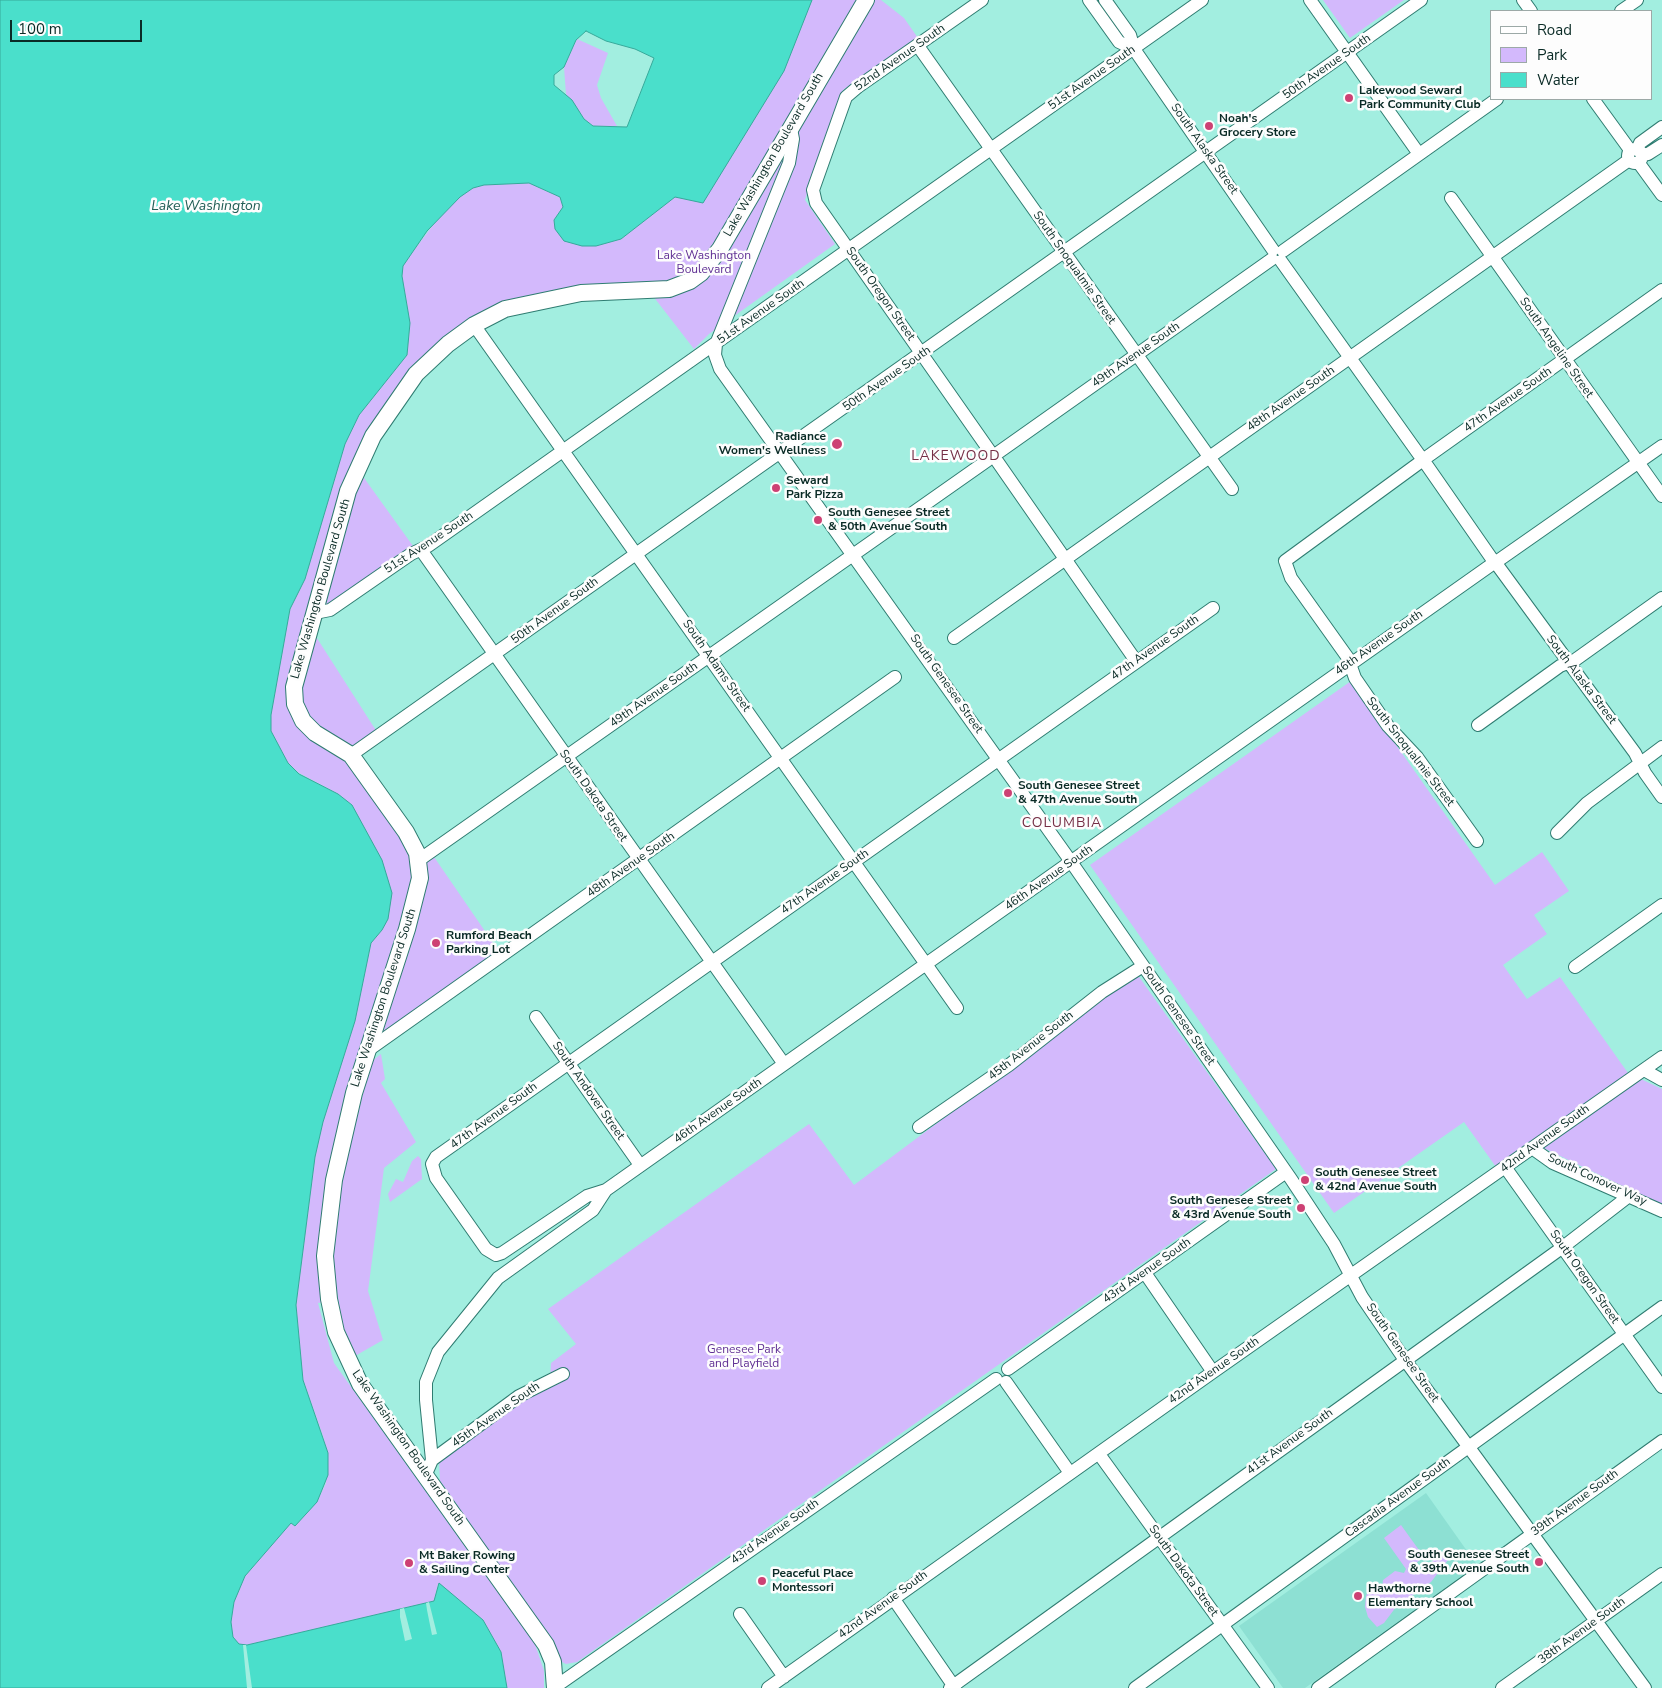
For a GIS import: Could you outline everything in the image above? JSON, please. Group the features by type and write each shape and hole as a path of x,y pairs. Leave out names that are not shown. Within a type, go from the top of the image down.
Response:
{"main road":[{"name":"Lake Washington Boulevard South","path":"555,1688 553,1662 546,1645 429,1467 360,1384 336,1332 329,1299 326,1256 328,1214 354,1093 418,894 420,878 419,860 406,832 351,755 315,733 303,721 295,704 295,681 348,491 372,436 416,374 448,344 474,325 505,310 555,297 581,293 668,289 690,281 711,263 720,249 866,0"}],"street":[{"name":"52nd Avenue South","path":"815,185 846,97 982,0"},
{"name":"South Alaska Street","path":"1089,0 1120,42 1134,49"},
{"name":"South Alaska Street","path":"1105,0 1130,35 1134,49 1277,255 1495,562 1635,753 1662,797"},
{"name":"51st Avenue South","path":"315,613 330,610 411,554 421,550 1202,0"},
{"path":"1310,0 1419,154"},
{"name":"50th Avenue South","path":"351,755 637,552 922,354 1421,0"},
{"path":"1622,10 1637,0"},
{"name":"South Snoqualmie Street","path":"918,46 1135,356 1232,490"},
{"name":"49th Avenue South","path":"419,860 994,456 1496,100"},
{"path":"1594,100 1635,155 1662,196"},
{"name":"48th Avenue South","path":"1635,155 1640,143 1662,128"},
{"path":"716,344 789,164 793,139 791,129"},
{"name":"48th Avenue South","path":"954,638 1635,155 1648,154 1662,145"},
{"name":"South Oregon Street","path":"815,185 813,197 816,203 1136,661"},
{"name":"South Angeline Street","path":"1451,198 1662,496"},
{"name":"47th Avenue South","path":"1285,561 1662,290"},
{"name":"South Adams Street","path":"474,325 637,552 957,1008"},
{"name":"South Genesee Street","path":"716,344 715,355 724,376 1072,862 1312,1209 1362,1297 1405,1360 1645,1688"},
{"name":"46th Avenue South","path":"502,1253 587,1196 606,1190 1351,663 1662,446"},
{"name":"South Dakota Street","path":"421,550 638,860 784,1064"},
{"name":"South Snoqualmie Street","path":"1285,561 1291,578 1351,663 1355,678 1388,726 1417,757 1476,841"},
{"path":"1478,725 1560,666 1568,663 1662,598"},
{"name":"47th Avenue South","path":"502,1253 494,1255 486,1249 436,1178 432,1164 436,1157 1213,608"},
{"name":"48th Avenue South","path":"367,1051 895,677"},
{"path":"1557,833 1587,803 1662,747"},
{"path":"1575,967 1662,905"},
{"name":"45th Avenue South","path":"919,1127 1009,1065 1102,992 1143,966"},
{"name":"South Andover Street","path":"536,1017 640,1166"},
{"name":"42nd Avenue South","path":"768,1688 1213,1372 1662,1057"},
{"path":"1644,1070 1662,1080"},
{"name":"South Conover Way","path":"1532,1148 1554,1163 1662,1211"},
{"name":"South Oregon Street","path":"1505,1168 1662,1387"},
{"name":"43rd Avenue South","path":"555,1688 1004,1376 1286,1172"},
{"name":"46th Avenue South","path":"429,1467 426,1382 438,1352 498,1278 593,1210 606,1190"},
{"name":"41st Avenue South","path":"953,1687 1158,1537 1563,1247 1629,1196"},
{"path":"1145,1273 1213,1372"},
{"name":"Cascadia Avenue South","path":"1134,1688 1662,1307"},
{"name":"45th Avenue South","path":"429,1467 519,1396 540,1383 563,1374"},
{"path":"1004,1376 1070,1473"},
{"name":"39th Avenue South","path":"1318,1688 1662,1441"},
{"name":"South Dakota Street","path":"1099,1454 1268,1688"},
{"name":"38th Avenue South","path":"1502,1688 1662,1574"},
{"path":"893,1598 953,1687"},
{"path":"740,1614 784,1676"}],"shaded area":[{"name":"Hawthorne Elementary School","path":"1426,1493 1477,1565 1305,1688 1283,1688 1239,1626"}],"green space":[{"name":"Lake Washington Boulevard","path":"812,0 881,0 904,18 918,38 843,90 818,157 805,200 835,244 709,334 694,349 646,287 573,290 444,341 354,464 413,546 306,621 377,732 343,756 410,848 432,854 500,953 361,1054 349,1102 325,1302 318,1303 334,1363 535,1644 544,1671 544,1688 507,1688 501,1652 483,1620 438,1584 434,1601 247,1645 239,1644 233,1637 231,1622 234,1602 245,1576 291,1523 295,1526 317,1502 326,1483 324,1439 303,1380 296,1305 315,1157 323,1122 355,1021 371,943 382,930 390,907 352,805 338,794 299,773 288,763 271,731 271,715 290,609 305,579 345,444 359,415 407,355 410,323 402,276 403,265 439,217 460,197 473,188 484,185 529,183 560,197 563,207 554,220 575,243 596,246 621,239 675,197 784,71"},
{"path":"1323,0 1404,0 1350,38"},
{"path":"577,39 608,53 597,85 601,98 617,126 593,126 584,119 566,94 564,67"},
{"path":"1351,681 1495,885 1542,852 1569,891 1534,915 1547,934 1503,965 1527,999 1560,977 1628,1073 1662,1089 1662,1205 1531,1142 1496,1167 1464,1122 1334,1213 1090,865"},
{"name":"Genesee Park and Playfield","path":"1137,974 1276,1169 577,1662 566,1664 560,1661 552,1641 440,1481 439,1459 550,1382 551,1363 576,1344 548,1309 809,1124 854,1185"},
{"path":"381,1054 385,1079 381,1083 416,1142 384,1168 368,1291 383,1340 355,1356 343,1329 333,1269 338,1192 371,1062"},
{"path":"418,1156 421,1159 422,1179 390,1202 388,1194 396,1179 403,1182 412,1161"},
{"path":"1401,1525 1424,1557 1407,1570 1416,1572 1425,1568 1432,1562 1436,1554 1444,1556 1448,1553 1448,1560 1431,1582 1396,1607 1384,1623 1377,1627 1368,1617 1365,1607 1366,1596 1372,1583 1377,1592 1386,1594 1382,1588 1383,1580 1395,1571 1404,1573 1406,1569 1384,1538"}],"water":[{"name":"Lake Washington","path":"0,0 812,0 784,71 703,203 675,197 621,239 596,246 582,246 564,241 555,229 554,220 563,207 560,197 529,183 484,185 473,188 460,197 427,231 403,266 402,276 410,323 407,355 359,415 345,444 305,579 290,609 271,715 271,731 288,763 299,774 338,794 352,805 382,860 392,893 388,919 371,943 355,1021 323,1122 315,1157 296,1305 303,1380 328,1453 328,1475 317,1502 295,1526 291,1523 245,1576 234,1602 231,1622 233,1637 239,1644 247,1645 434,1601 439,1583 483,1620 501,1652 507,1688 0,1688","holes":["586,31 606,41 635,49 654,58 627,127 593,126 584,119 572,100 554,85 554,75 564,67 576,40"]}],"pier":[{"path":"429,1602 437,1634 432,1635 426,1603"},
{"path":"404,1608 412,1639 405,1641 400,1617 400,1609"},
{"path":"243,1645 246,1645 252,1688 247,1688"}],"place":[{"name":"Lakewood Seward Park Community Club","path":"1349,98"},
{"name":"Noah's Grocery Store","path":"1209,126"},
{"name":"Radiance Women's Wellness","path":"837,444"},
{"name":"Seward Park Pizza","path":"776,488"},
{"name":"South Genesee Street & 50th Avenue South","path":"818,520"},
{"name":"South Genesee Street & 47th Avenue South","path":"1008,793"},
{"name":"Rumford Beach Parking Lot","path":"436,943"},
{"name":"South Genesee Street & 42nd Avenue South","path":"1305,1180"},
{"name":"South Genesee Street & 43rd Avenue South","path":"1301,1208"},
{"name":"South Genesee Street & 39th Avenue South","path":"1539,1562"},
{"name":"Mt Baker Rowing & Sailing Center","path":"409,1563"},
{"name":"Peaceful Place Montessori","path":"762,1581"},
{"name":"Hawthorne Elementary School","path":"1358,1596"}],"district":[{"name":"LAKEWOOD","path":"956,457"},
{"name":"COLUMBIA","path":"1062,824"}]}
